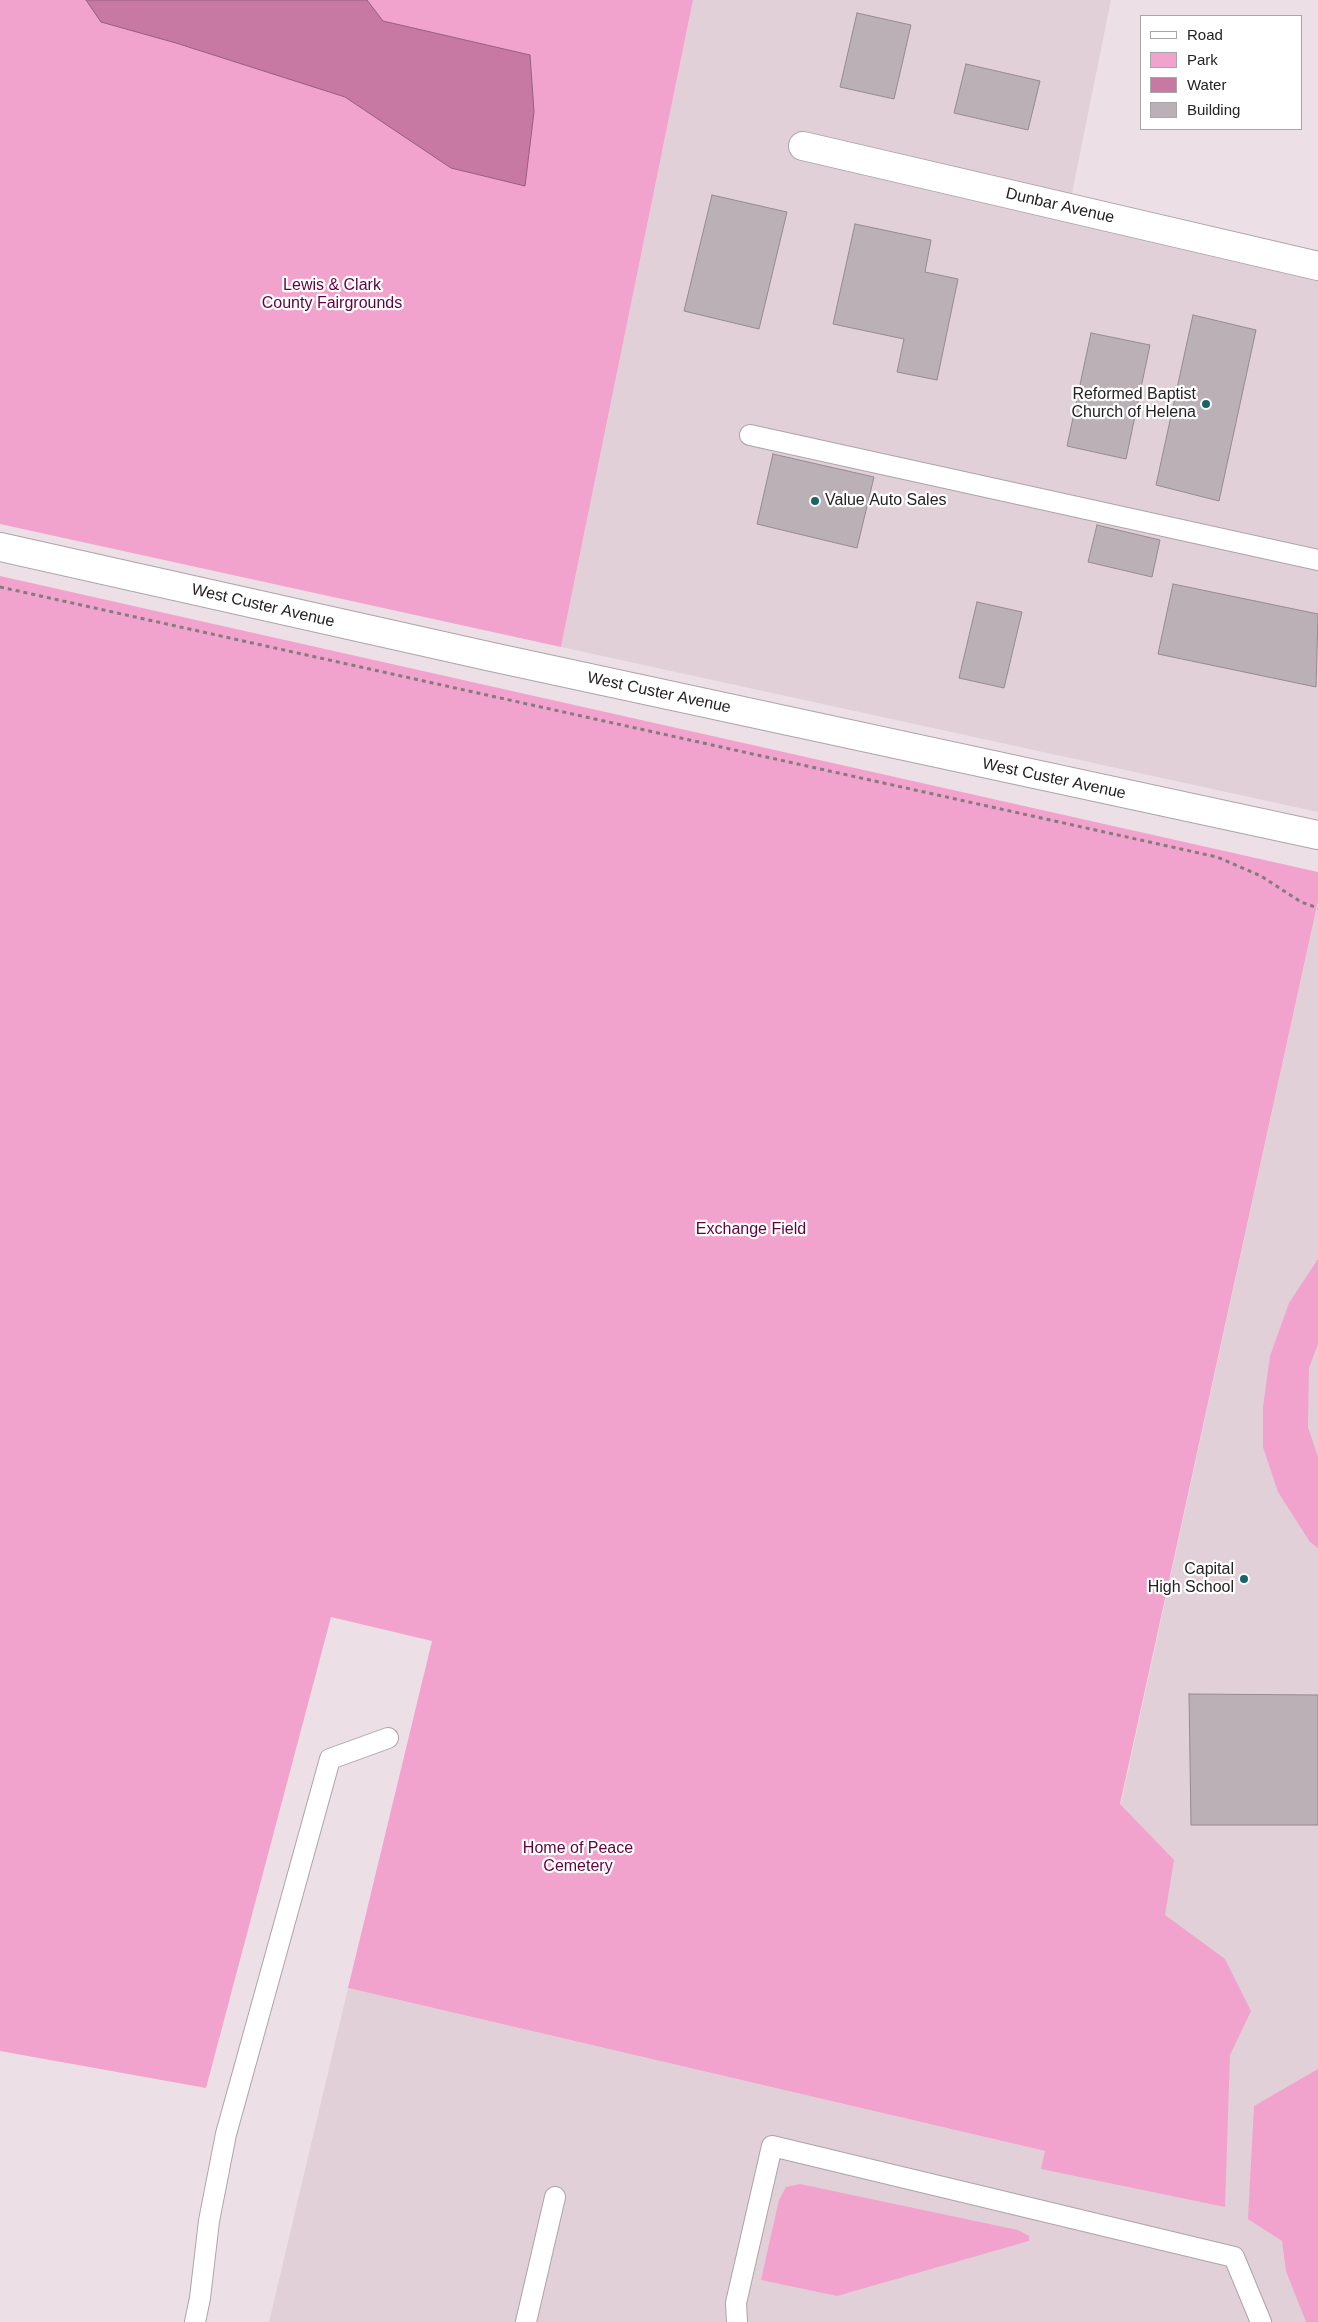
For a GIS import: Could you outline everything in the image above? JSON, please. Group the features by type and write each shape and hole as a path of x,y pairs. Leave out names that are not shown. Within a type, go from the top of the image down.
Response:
{"main road":[{"name":"Dunbar Avenue","path":"803,146 1318,266"},
{"name":"West Custer Avenue","path":"0,546 482,655 1318,836"}],"lane":[{"path":"750,435 1318,560"},
{"path":"195,2322 200,2298 209,2221 226,2134 330,1759 388,1738"},
{"path":"737,2322 736,2303 772,2146 1234,2257 1261,2322"},
{"path":"526,2322 555,2197"}],"path":[{"path":"0,588 1217,857 1261,876 1301,902 1318,908"}],"shaded area":[{"path":"693,0 1111,0 1069,208 1318,266 1318,812 561,647"},
{"name":"Capital High School","path":"1318,901 1318,2322 269,2322 348,1988 1045,2151"}],"green space":[{"name":"Lewis & Clark County Fairgrounds","path":"0,0 693,0 561,647 0,524"},
{"name":"Exchange Field","path":"0,576 1318,872 1318,901 1120,1804 1174,1860 1165,1915 1225,1959 1251,2011 1230,2055 1225,2207 1041,2169 1045,2151 348,1988 432,1641 331,1617 206,2088 0,2051"},
{"path":"1318,1259 1318,1344 1309,1368 1308,1427 1318,1457 1318,1548 1310,1542 1278,1492 1263,1447 1263,1407 1270,1356 1289,1303"},
{"path":"1318,2069 1318,2322 1306,2322 1286,2271 1282,2241 1248,2219 1254,2106"},
{"path":"800,2184 1018,2230 1029,2236 1029,2241 837,2296 761,2280 779,2200 786,2187"}],"water":[{"path":"86,0 367,0 383,21 530,55 534,112 525,186 451,168 345,97 176,43 101,22"}],"building":[{"path":"857,13 911,25 894,99 840,87"},
{"path":"966,64 1040,81 1028,130 954,113"},
{"path":"712,195 787,212 759,329 684,311"},
{"path":"855,224 931,240 925,272 958,279 937,380 897,372 904,339 833,324"},
{"path":"1193,315 1256,330 1219,501 1156,485"},
{"path":"1091,333 1150,345 1126,459 1067,446"},
{"name":"Value Auto Sales","path":"773,454 874,477 857,548 757,524"},
{"path":"1097,525 1160,540 1152,577 1088,562"},
{"path":"1173,584 1318,614 1316,687 1158,654"},
{"path":"977,602 1022,612 1004,688 959,678"},
{"path":"1189,1694 1318,1695 1318,1825 1191,1825"}],"place":[{"name":"Reformed Baptist Church of Helena","path":"1206,404"},
{"name":"Value Auto Sales","path":"815,501"},
{"name":"Capital High School","path":"1244,1579"}],"park label":[{"name":"Home of Peace Cemetery","path":"578,1858"}]}
